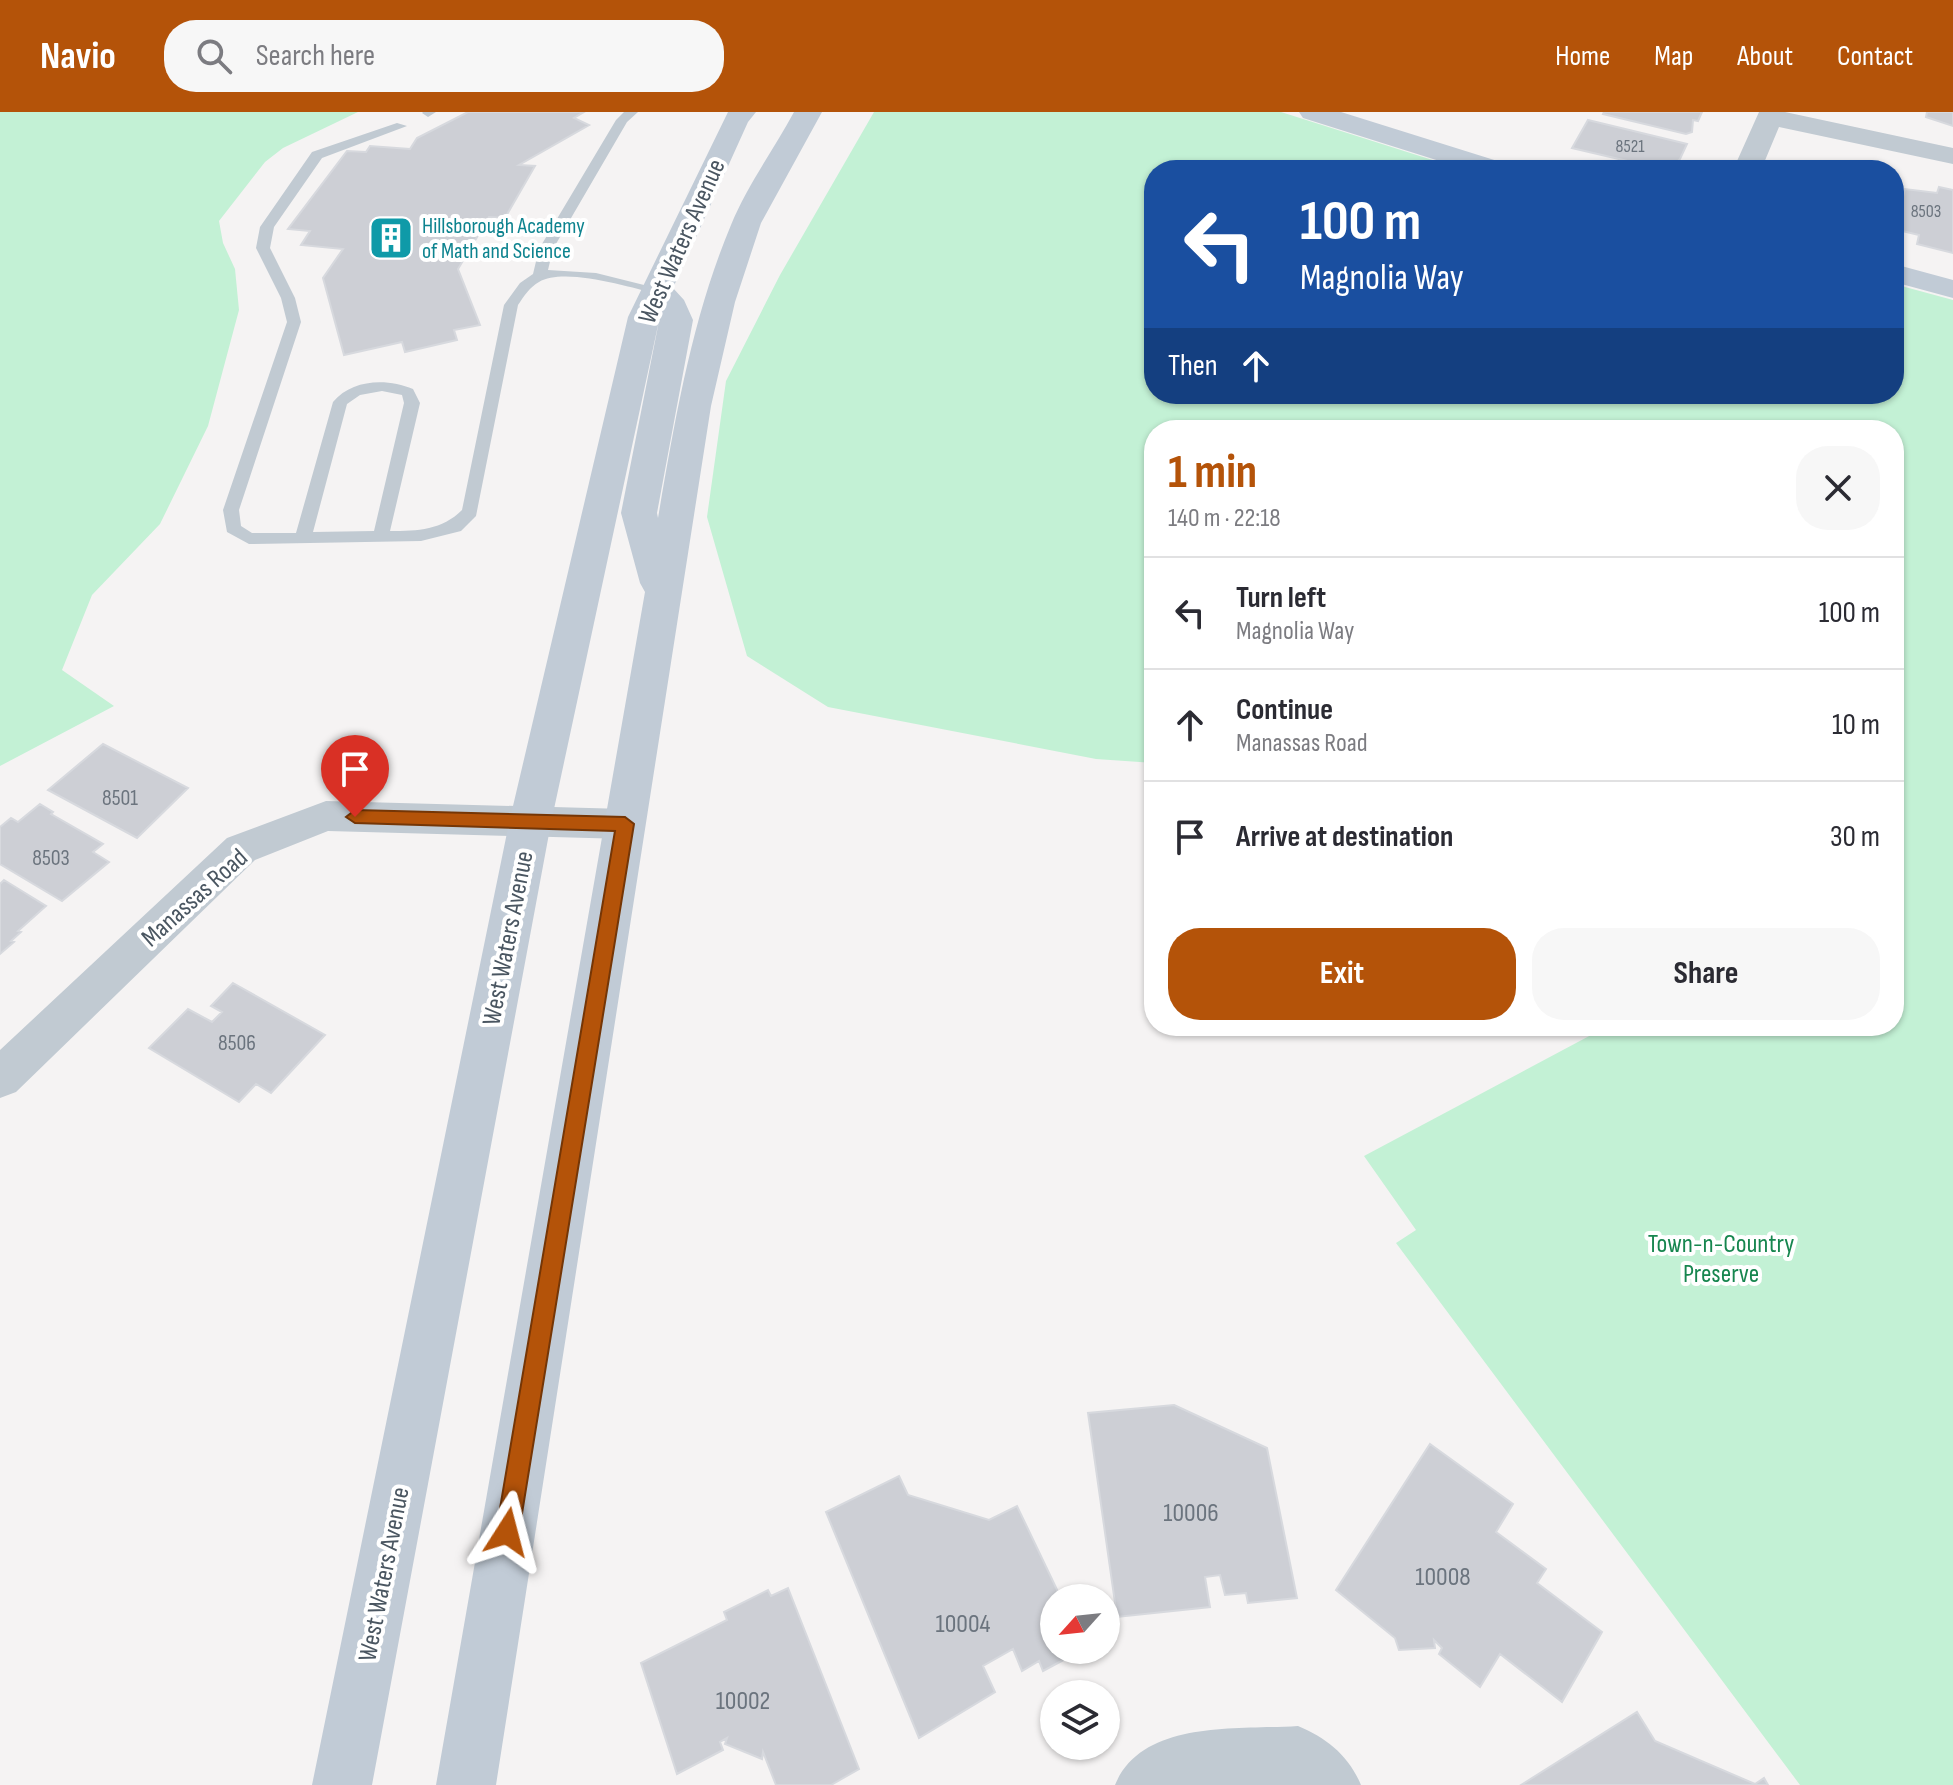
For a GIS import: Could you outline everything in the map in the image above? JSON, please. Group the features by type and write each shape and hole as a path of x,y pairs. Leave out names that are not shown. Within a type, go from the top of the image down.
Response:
{"street":[{"name":"West Waters Avenue","path":"342,1785 530,823 644,317 735,121 742,112"},
{"name":"West Waters Avenue","path":"466,1785 694,406 720,302 746,223 808,112"},
{"path":"1313,112 1465,160"},
{"path":"1751,160 1771,114 1953,156"},
{"path":"1904,276 1953,289"},
{"path":"657,290 669,300 677,320 639,513 662,597"},
{"name":"Manassas Road","path":"0,1078 241,849 326,816 625,824"},
{"path":"1144,1785 1182,1762 1298,1755 1332,1785"}],"lane":[{"path":"540,275 546,249 622,116"},
{"path":"401,126 317,155 267,227 263,248 288,298 294,322 279,374 238,481 231,510 233,528 249,539 381,537 432,533 455,527 470,512 511,305 525,285 540,275 600,276 657,290"},
{"path":"303,538 340,402 361,390 397,386 408,392 412,403 381,537"}],"green space":[{"path":"0,112 358,112 283,148 265,162 219,221 223,243 235,269 239,310 208,426 160,524 92,595 62,670 114,706 0,766"},
{"name":"Town-n-Country Preserve","path":"874,112 1281,112 1432,160 1144,160 1144,404 1904,404 1904,287 1953,300 1953,1785 1800,1785 1396,1243 1416,1230 1364,1156 1589,1036 1904,1036 1904,420 1144,420 1144,762 1096,759 828,707 747,656 707,517 726,381 780,275"}],"building":[{"name":"Hillsborough Academy of Math and Science","path":"468,112 584,112 574,118 589,125 519,165 535,166 505,218 489,217 458,269 480,325 454,330 457,340 405,352 402,342 344,355 323,278 343,249 301,245 310,231 288,229 347,151 366,152 370,146 410,149 417,138"},
{"path":"1604,112 1702,112 1698,121 1693,120 1692,132 1686,134"},
{"path":"1927,112 1953,112 1953,126 1926,117"},
{"path":"1588,120 1687,144 1679,160 1623,160 1572,148"},
{"path":"1939,187 1953,190 1953,253 1917,244 1919,235 1904,231 1905,189 1937,193"},
{"path":"103,744 188,788 137,838 48,790"},
{"path":"40,804 53,812 51,814 103,844 93,852 109,862 62,901 0,864 0,827 11,818 18,822"},
{"path":"4,880 46,906 18,931 21,932 11,941 14,942 0,954 0,884"},
{"path":"233,983 325,1035 271,1093 256,1084 239,1102 149,1048 188,1009 212,1022 222,1012 211,1006"},
{"path":"1174,1405 1267,1448 1297,1598 1248,1603 1246,1593 1225,1595 1220,1575 1205,1577 1210,1607 1120,1617 1120,1584 1112,1584 1088,1413"},
{"path":"1430,1444 1513,1504 1496,1532 1546,1569 1537,1583 1602,1632 1562,1702 1500,1654 1480,1687 1439,1654 1442,1648 1434,1640 1435,1648 1399,1650 1395,1638 1336,1590"},
{"path":"899,1476 908,1495 989,1520 1017,1506 1054,1584 1040,1584 1040,1664 1039,1661 1022,1671 1013,1649 983,1666 995,1692 919,1738 826,1512"},
{"path":"788,1588 859,1769 831,1785 776,1785 763,1752 762,1759 725,1744 727,1738 720,1742 723,1750 677,1774 641,1663 727,1620 724,1612 768,1590 771,1596"},
{"path":"1040,1664 1056,1664 1043,1671"},
{"path":"1637,1712 1655,1741 1755,1784 1764,1778 1768,1785 1521,1785"}],"place":[{"name":"Hillsborough Academy of Math and Science","path":"391,238"}],"route":[{"path":"355,817 625,824 507,1532"}]}
